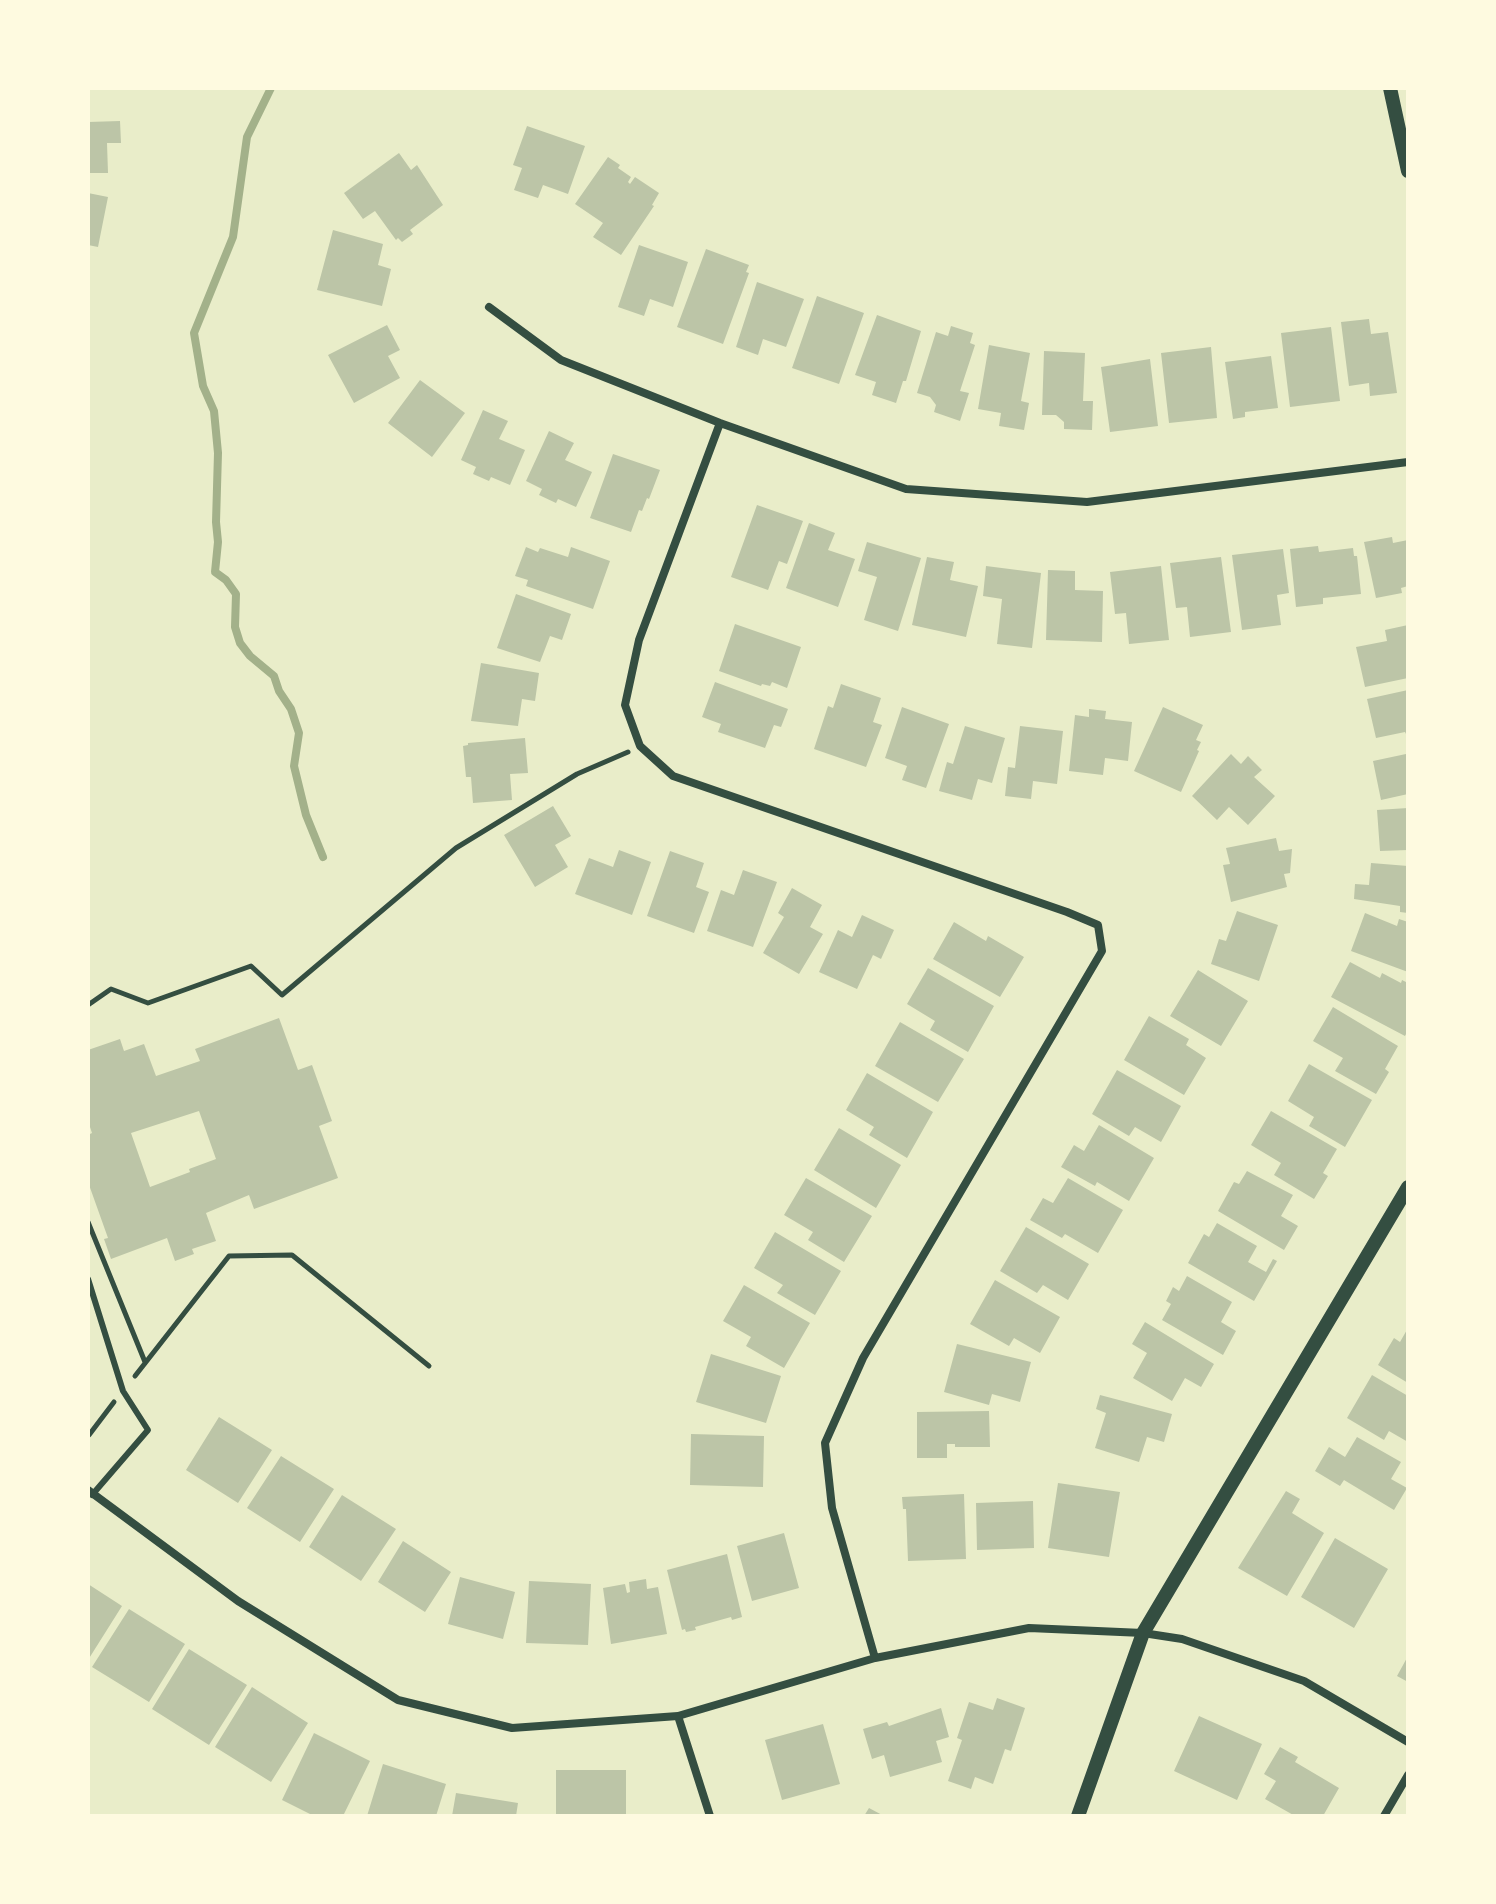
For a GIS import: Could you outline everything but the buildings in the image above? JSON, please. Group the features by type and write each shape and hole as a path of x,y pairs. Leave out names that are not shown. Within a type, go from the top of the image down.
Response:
{"street":[{"path":"1390,88 1408,171"},
{"path":"489,307 561,360 720,423 906,489 1087,502 1408,462"},
{"path":"720,423 639,640 625,705 640,746 673,776 1098,925 1102,951 863,1358 825,1443 832,1508 875,1658"},
{"path":"1078,1816 1143,1633 1408,1187"},
{"path":"90,1492 238,1601 398,1700 512,1728 678,1716 875,1658 1029,1628 1143,1633 1182,1639 1304,1681 1408,1742"},
{"path":"678,1716 710,1816"},
{"path":"1384,1816 1408,1775"}],"lane":[{"path":"88,1279 123,1391 148,1430 90,1492"}],"path":[{"path":"88,1005 111,989 148,1003 251,966 282,995 456,848 577,774 640,746"},
{"path":"88,1222 145,1363"},
{"path":"89,1435 229,1256 292,1255 429,1366"}],"waterway":[{"path":"271,88 247,137 233,237 194,333 203,386 214,411 218,453 215,572 226,580 236,594 235,627 240,643 274,676 279,691 291,709 299,733 294,766 306,815 323,857"}]}
